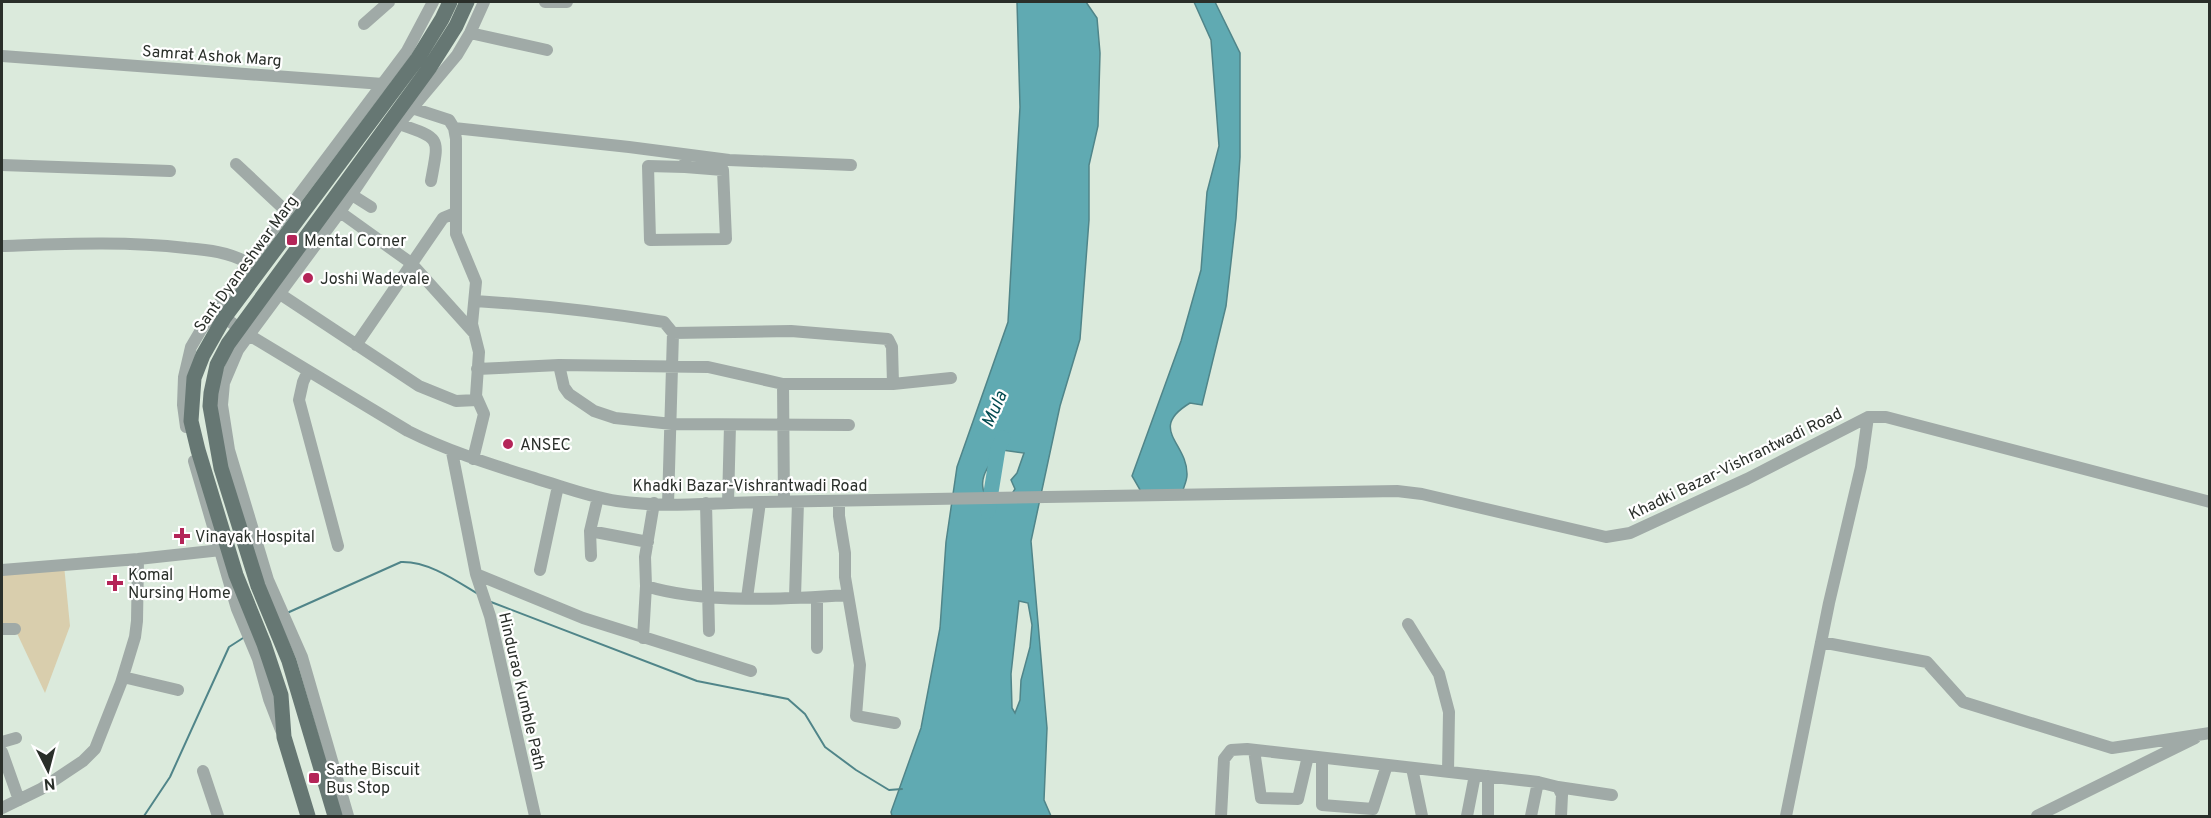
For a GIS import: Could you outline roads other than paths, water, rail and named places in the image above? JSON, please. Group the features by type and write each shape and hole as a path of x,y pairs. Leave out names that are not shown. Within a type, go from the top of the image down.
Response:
{"main road":[{"name":"Sant Dyaneshwar Marg","path":"284,633 221,468 210,406 212,381 217,365 244,331 399,95 450,2"},
{"name":"Sant Dyaneshwar Marg","path":"308,816 284,737 280,696 245,614 198,450 192,421 194,378 220,315 399,95 444,46 466,2"},
{"path":"284,633 289,661 335,816"}],"street":[{"path":"364,24 389,2"},
{"path":"244,331 279,294 352,195 399,124 399,95 407,51 433,2"},
{"path":"245,614 192,472 183,405 184,377 191,347 220,315 248,263 287,212 399,95 457,55 484,2"},
{"path":"545,2 567,2"},
{"path":"470,33 547,50"},
{"name":"Samrat Ashok Marg","path":"2,56 399,95 449,120 454,128"},
{"path":"399,124 430,135 436,142 431,181"},
{"path":"473,459 484,420 482,407 477,400 479,352 472,324 476,282 458,241 455,213 456,139 454,128 629,147 686,161 723,170 726,239 650,240 648,166 686,161 729,160 851,165"},
{"path":"236,164 287,212"},
{"path":"2,165 170,171"},
{"path":"352,195 371,207"},
{"path":"340,212 411,262 475,334"},
{"path":"356,345 443,218 455,213"},
{"path":"2,246 85,243 160,245 218,251 236,256 248,263"},
{"path":"279,294 419,386 456,401 477,400"},
{"path":"475,301 552,306 664,322 673,333 668,504"},
{"name":"Khadki Bazar-Vishrantwadi Road","path":"220,315 408,431 452,452 558,486 619,501 668,504 1397,491 1422,494 1597,536 1617,536 1747,479 1868,417 1886,417 2210,502"},
{"path":"673,333 791,331 888,339 892,347 893,384"},
{"path":"477,369 559,365 708,367 783,384 893,384 951,378"},
{"path":"559,365 564,387 569,394 594,411 615,418 672,424 849,425"},
{"path":"308,371 299,400 338,546"},
{"path":"783,384 784,502"},
{"name":"Khadki Bazar-Vishrantwadi Road","path":"1786,816 1821,642 1861,466 1868,417"},
{"path":"728,503 730,425"},
{"name":"Hindurao Kumble Path","path":"452,452 476,574 490,616 535,816"},
{"path":"540,570 558,486"},
{"path":"591,556 590,531 598,497"},
{"path":"839,501 848,595 860,664 856,716 895,723"},
{"path":"747,598 760,502"},
{"path":"795,597 798,502"},
{"path":"643,638 645,557 654,503"},
{"path":"706,503 710,596 709,631"},
{"path":"590,531 648,542"},
{"path":"2,570 221,550"},
{"path":"2,806 41,789 90,756 99,740 135,638 138,559"},
{"path":"476,574 583,618 751,671"},
{"path":"646,586 664,591 747,598 848,595"},
{"path":"817,597 817,648"},
{"path":"1408,624 1439,674 1449,712 1448,772"},
{"path":"2,629 15,629"},
{"path":"284,633 302,657 348,816"},
{"path":"1821,642 1927,662 1963,702 2112,748 2208,733"},
{"path":"123,676 178,690"},
{"path":"2037,816 2208,733"},
{"path":"2,742 16,738"},
{"path":"1221,816 1224,759 1231,750 1254,750 1538,782 1612,795"},
{"path":"1254,750 1261,798 1298,799 1308,756"},
{"path":"2,752 19,800"},
{"path":"1322,758 1322,805 1373,808 1387,765"},
{"path":"1412,768 1422,816"},
{"path":"203,771 218,816"},
{"path":"1467,816 1482,776"},
{"path":"1482,776 1488,816"},
{"path":"1531,816 1538,782"},
{"path":"1558,787 1562,795 1561,816"}],"water":[{"path":"1017,2 1086,2 1097,18 1100,53 1098,126 1089,165 1089,220 1080,339 1060,406 1031,541 1047,728 1044,800 1051,816 892,816 891,812 921,728 940,628 946,542 957,467 1008,322 1020,107","holes":["1002,450 1024,453 1017,473 1011,480 1015,489 1008,500 989,502 983,490 983,477 991,462","1019,601 1028,603 1032,625 1030,647 1021,680 1020,700 1015,713 1012,708 1011,674"]},
{"path":"1194,2 1215,2 1240,53 1240,157 1236,218 1226,306 1202,405 1190,403 1178,412 1170,429 1186,464 1187,477 1182,494 1143,495 1132,476 1181,341 1201,270 1207,192 1219,146 1211,40"}],"waterway":[{"name":"Mula","path":"988,511 998,449 1003,438"},
{"path":"287,613 401,562 431,568 451,577 478,594"},
{"path":"491,602 697,681 788,699 805,714 825,747 856,770 889,790 902,789"},
{"path":"144,816 170,777 229,647 243,638"}],"place":[{"name":"Mental Corner","path":"292,240"},
{"name":"Joshi Wadevale","path":"308,278"},
{"name":"ANSEC","path":"508,444"},
{"name":"Vinayak Hospital","path":"182,536"},
{"name":"Komal Nursing Home","path":"115,583"},
{"name":"Sathe Biscuit Bus Stop","path":"314,778"}]}
